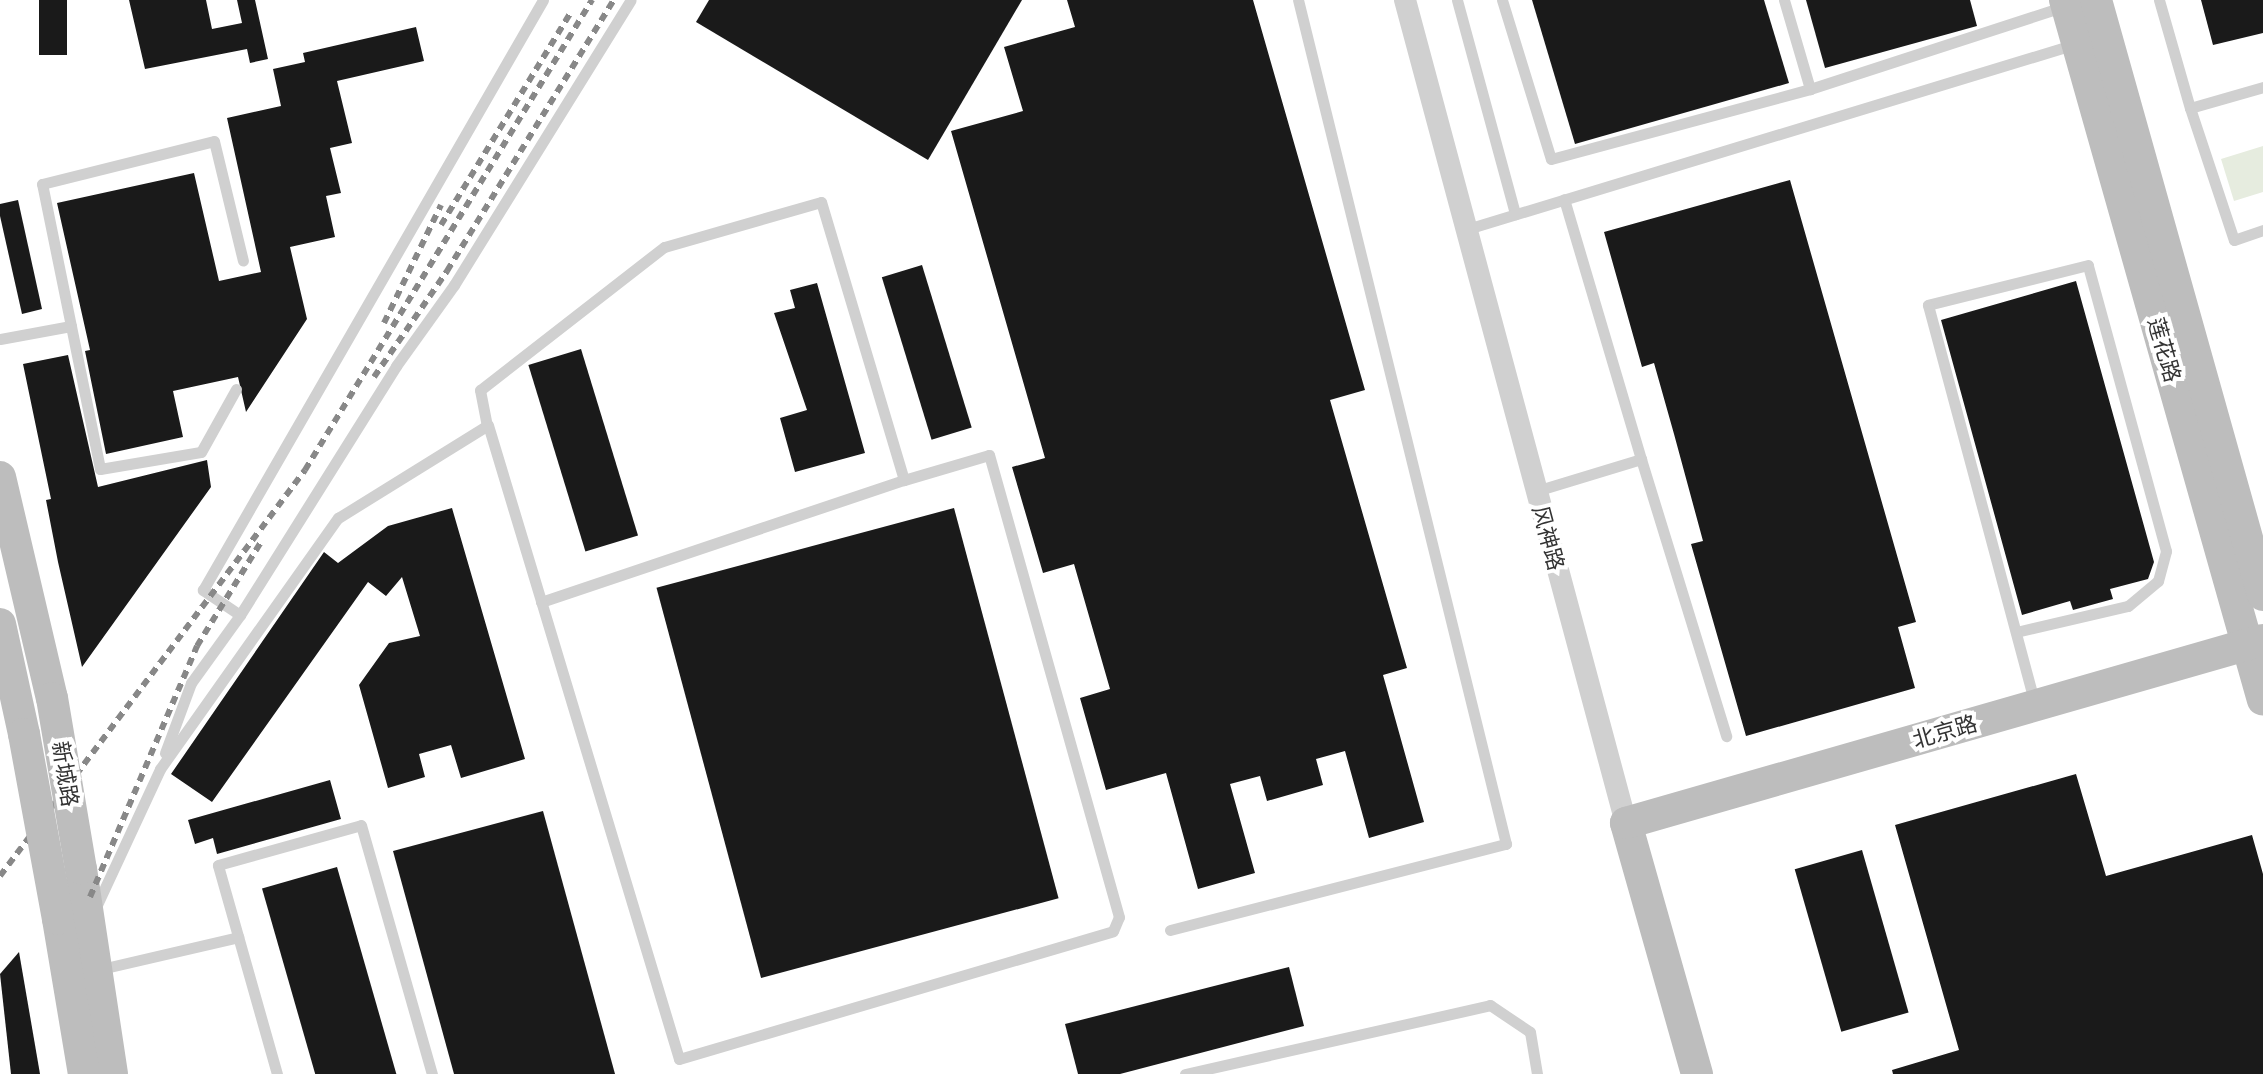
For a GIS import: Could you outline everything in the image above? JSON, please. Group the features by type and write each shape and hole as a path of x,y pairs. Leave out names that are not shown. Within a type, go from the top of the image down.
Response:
{"street":[{"name":"风神路","path":"1405,0 1464,230 1697,1074"},
{"name":"莲花路","path":"2076,2 2077,44 2255,643 2263,700"},
{"name":"莲花路","path":"2076,2 2263,595"},
{"name":"新城路","path":"0,477 52,698 81,869 74,920 84,1074"},
{"name":"新城路","path":"1,630 24,734 74,920 96,970 112,1074"},
{"name":"北京路","path":"1626,823 2255,643"}],"lane":[{"path":"240,615 203,590 543,0"},
{"path":"160,769 191,683 240,615 631,0"},
{"path":"1170,930 1506,844 1298,0"},
{"path":"1457,0 1515,214"},
{"path":"1502,0 1551,159 1810,89 2076,2"},
{"path":"1784,0 1810,89"},
{"path":"2159,0 2190,108 2234,240 2263,230"},
{"path":"1464,230 2077,44"},
{"path":"2190,108 2263,87"},
{"path":"236,389 201,452 100,469 42,184 214,141 243,261"},
{"path":"1564,199 1726,736"},
{"path":"541,602 904,480 989,455 1119,917 1113,931 1098,940 679,1059 487,425 480,390 664,247 821,202 904,480"},
{"path":"2016,632 2128,606 2158,581 2166,551 2088,265 1928,305 2016,632 2036,706"},
{"path":"0,339 71,326"},
{"path":"74,920 160,769 338,518 487,425"},
{"path":"1536,491 1641,459"},
{"path":"277,1074 218,865 361,825 432,1074"},
{"path":"96,970 238,937"},
{"path":"1185,1074 1490,1005 1530,1032 1537,1074"}],"shaded area":[{"path":"2263,146 2263,192 2234,201 2221,159"}],"building":[{"path":"39,0 67,0 67,55 39,55"},
{"path":"129,0 206,0 212,29 242,23 237,0 255,0 268,59 250,63 247,49 145,69"},
{"path":"709,0 1022,0 928,160 696,22"},
{"path":"1067,0 1253,0 1365,390 1330,400 1407,668 1383,675 1424,822 1369,838 1345,751 1316,759 1323,785 1267,801 1260,776 1230,784 1255,873 1198,889 1166,773 1106,790 1080,698 1110,689 1074,564 1043,573 1012,467 1045,458 951,131 1023,111 1004,47 1075,27"},
{"path":"1532,0 1764,0 1789,83 1575,144"},
{"path":"1806,0 1970,0 1977,26 1825,68"},
{"path":"2201,0 2263,0 2263,33 2213,45"},
{"path":"416,27 424,61 337,81 352,143 330,148 341,193 326,196 335,237 290,247 307,319 246,412 238,377 173,391 183,437 106,454 85,351 90,350 57,203 194,173 219,281 261,272 227,118 281,106 273,69 305,62 303,53"},
{"path":"1790,180 1916,622 1898,627 1915,688 1746,736 1691,544 1703,541 1654,363 1642,367 1604,232"},
{"path":"18,200 42,309 22,314 0,216 0,204"},
{"path":"922,265 972,428 932,440 882,277"},
{"path":"2076,281 2154,562 2148,579 2110,589 2113,599 2073,610 2070,601 2022,615 1941,320"},
{"path":"817,283 865,453 795,472 780,418 807,410 774,313 795,308 790,290"},
{"path":"581,349 638,535 585,552 528,365"},
{"path":"68,355 98,487 207,460 211,487 82,667 58,562 46,500 51,499 23,364"},
{"path":"452,508 525,759 461,778 451,745 419,754 425,777 388,788 359,685 389,643 420,636 402,577 386,596 368,582 212,802 171,774 324,552 338,563 388,526"},
{"path":"954,508 1059,898 761,978 656,588"},
{"path":"2076,774 2106,876 2252,835 2263,874 2263,1074 1893,1074 1892,1070 1959,1050 1895,825"},
{"path":"330,780 341,819 217,854 213,838 195,844 188,820"},
{"path":"543,811 615,1074 454,1074 393,851"},
{"path":"1862,850 1909,1012 1841,1032 1795,869"},
{"path":"337,867 396,1074 315,1074 262,888"},
{"path":"19,952 40,1074 11,1074 0,974"},
{"path":"1289,967 1304,1026 1120,1074 1078,1074 1065,1024"}],"railway":[{"path":"0,876 305,470 592,0"},
{"path":"374,377 447,271 614,0"},
{"path":"441,225 570,14"},
{"path":"384,323 441,205"},
{"path":"90,897 197,646 261,542"}]}
